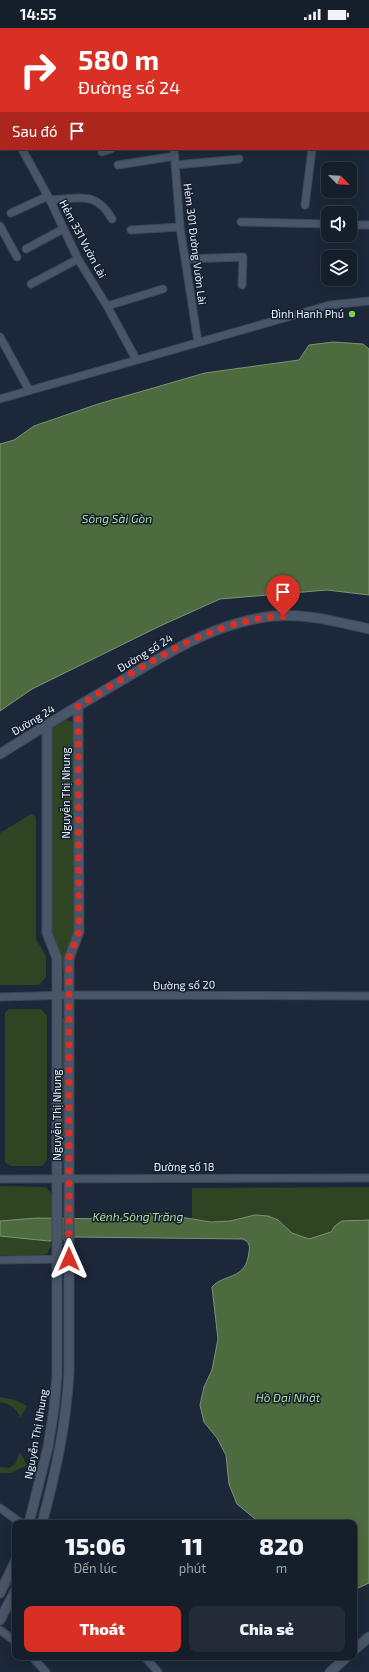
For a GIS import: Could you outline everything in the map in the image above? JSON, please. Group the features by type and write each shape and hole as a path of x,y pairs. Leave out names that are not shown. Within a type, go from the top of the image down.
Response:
{"street":[{"name":"Hẻm 331 Vườn Lài","path":"23,150 49,198 78,259 107,306 136,359"},
{"path":"102,152 108,150"},
{"path":"305,205 312,150"},
{"path":"118,165 175,152"},
{"name":"Hẻm 301 Đường Vườn Lài","path":"175,152 180,227 198,342"},
{"path":"175,165 239,159"},
{"path":"10,213 49,198 93,198 103,204 112,219"},
{"path":"241,222 321,224"},
{"path":"357,225 369,225"},
{"path":"0,226 17,257"},
{"path":"131,230 180,227"},
{"path":"26,249 63,229"},
{"path":"185,259 243,257 242,285"},
{"path":"31,284 78,259"},
{"path":"107,306 164,289"},
{"path":"0,399 136,359 330,305 369,300"},
{"path":"0,337 29,390"},
{"name":"Đường số 24","path":"78,706 184,643 222,628 246,621 293,616 326,620 369,629"},
{"name":"Đường 24","path":"0,754 78,706"},
{"name":"Nguyễn Thị Nhung","path":"43,1520 59,1457 68,1401 70,1344 69,958 79,932 78,706"},
{"name":"Nguyễn Thị Nhung","path":"31,1520 42,1478 54,1409 58,1344 57,958 47,933 47,725"},
{"name":"Đường số 20","path":"0,997 369,996"},
{"name":"Đường số 18","path":"0,1179 369,1178"},
{"path":"0,1260 69,1259"},
{"path":"0,1508 17,1520"},
{"path":"0,1593 12,1568"},
{"path":"0,1620 12,1597"},
{"path":"0,1630 12,1639"},
{"path":"357,1647 369,1637"},
{"path":"35,1660 46,1672"},
{"path":"148,1660 158,1672"},
{"path":"330,1672 344,1660"}],"shaded area":[{"path":"65,720 71,721 74,725 75,931 65,953 63,972 61,955 51,934 50,732 53,727"},
{"path":"31,814 36,817 36,939 46,956 46,977 39,985 0,985 0,833"},
{"path":"9,1009 41,1009 47,1016 47,1160 42,1166 10,1166 5,1162 5,1013"},
{"path":"61,1018 64,1018 64,1157 61,1157"},
{"path":"0,1186 45,1187 53,1195 51,1246 47,1254 0,1255"},
{"path":"369,1187 369,1220 342,1221 335,1226 331,1232 309,1239 292,1233 284,1225 268,1216 255,1215 221,1222 192,1219 192,1188"},
{"path":"0,1397 15,1400 27,1406 20,1418 13,1407 0,1402"},
{"path":"20,1452 27,1465 11,1473 0,1473 0,1467 9,1468 15,1464"}],"water":[{"name":"Sông Sài Gòn","path":"333,342 363,344 369,349 369,595 327,590 220,599 160,626 32,689 0,711 0,444 14,440 34,426 98,404 205,373 299,360 309,345"},
{"name":"Hồ Đại Nhật","path":"155,1213 211,1222 230,1221 255,1215 268,1216 278,1220 292,1233 309,1239 331,1232 335,1226 342,1221 369,1220 369,1583 357,1589 357,1520 256,1520 237,1504 229,1484 226,1455 217,1438 204,1422 200,1405 204,1387 212,1370 218,1339 212,1287 244,1268 249,1250 249,1244 247,1241 243,1239 76,1237 49,1241 0,1236 0,1221 36,1218 117,1219"}],"place":[{"name":"Đình Hanh Phú","path":"352,314"}],"route":[{"path":"69,1259 69,958 79,932 78,706 184,643 222,628 246,621 273,616 283,616"}],"water label":[{"name":"Kênh Sông Trăng","path":"138,1217"}]}
